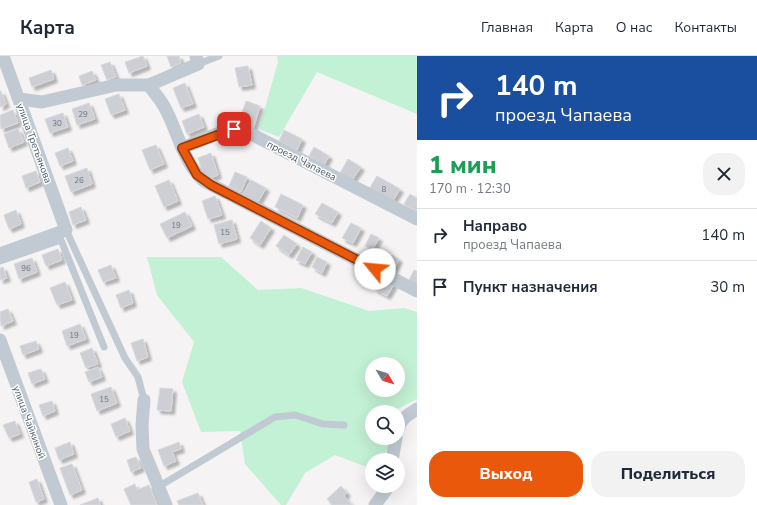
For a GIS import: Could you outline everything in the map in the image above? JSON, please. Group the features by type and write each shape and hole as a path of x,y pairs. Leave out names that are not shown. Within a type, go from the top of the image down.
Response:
{"street":[{"name":"улица Третьякова","path":"3,56 66,230"},
{"path":"19,99 42,102 116,85 149,85 197,60"},
{"path":"149,85 165,108 182,148 197,175 204,181 417,291"},
{"name":"проезд Чапаева","path":"182,148 227,130 241,130 417,219"},
{"path":"0,254 66,230"},
{"name":"улица Чайкиной","path":"0,340 61,505"},
{"path":"144,400 142,425 143,449 166,505"},
{"path":"405,416 417,409"},
{"path":"375,505 384,493"}],"lane":[{"path":"197,60 219,56"},
{"path":"66,230 125,358 138,377 144,400"},
{"path":"0,261 61,240 104,347"},
{"path":"158,487 275,417 295,415 323,424 344,425"}],"green space":[{"path":"277,56 417,56 417,114 317,72 279,137 259,129 278,62"},
{"path":"147,257 221,257 258,290 301,288 369,311 404,308 417,312 417,399 405,405 365,405 365,445 390,445 385,453 365,453 365,466 335,455 305,473 286,505 281,505 245,464 240,431 201,432 182,382 194,342 157,295"}],"building":[{"path":"143,56 147,66 129,73 125,62"},
{"path":"167,56 179,56 181,63 171,67"},
{"path":"110,62 116,77 107,80 101,65"},
{"path":"248,66 252,85 239,87 235,68"},
{"path":"51,70 54,79 32,87 29,78"},
{"path":"92,71 96,80 82,85 79,76"},
{"path":"185,83 193,104 181,108 173,88"},
{"path":"0,91 6,104 0,107"},
{"path":"119,94 125,110 111,115 105,99"},
{"path":"246,101 260,106 253,129 238,124"},
{"path":"89,103 95,119 77,125 72,109"},
{"path":"13,110 18,123 1,129 0,115"},
{"path":"63,113 68,127 50,133 45,119"},
{"path":"199,114 204,127 187,134 182,121"},
{"path":"18,129 24,142 9,148 4,134"},
{"path":"284,130 302,139 297,150 279,141"},
{"path":"156,145 164,164 150,170 142,150"},
{"path":"314,147 329,156 324,165 309,156"},
{"path":"68,148 73,161 60,166 55,153"},
{"path":"211,153 218,175 205,180 198,158"},
{"path":"348,159 361,167 352,180 340,173"},
{"path":"87,168 92,184 71,192 65,176"},
{"path":"36,171 40,182 26,188 22,176"},
{"path":"235,172 247,177 241,192 229,186"},
{"path":"377,176 400,189 392,202 369,189"},
{"path":"169,180 178,201 164,207 155,186"},
{"path":"251,180 266,188 258,202 243,194"},
{"path":"281,194 303,205 297,218 275,207"},
{"path":"410,194 417,198 417,212 404,204"},
{"path":"215,196 222,215 208,219 202,201"},
{"path":"322,203 338,212 332,223 315,214"},
{"path":"81,207 86,220 73,225 69,212"},
{"path":"16,210 21,224 9,229 4,215"},
{"path":"185,212 192,226 167,238 160,224"},
{"path":"232,220 237,239 219,244 214,225"},
{"path":"261,221 271,228 260,245 250,238"},
{"path":"351,223 361,228 353,243 342,238"},
{"path":"371,234 379,238 372,250 365,246"},
{"path":"284,235 297,244 289,255 276,246"},
{"path":"303,247 312,252 305,264 296,260"},
{"path":"58,249 62,260 46,266 42,255"},
{"path":"392,255 399,259 393,271 385,268"},
{"path":"317,257 327,262 322,273 312,267"},
{"path":"32,258 37,272 19,279 14,264"},
{"path":"111,265 116,278 103,282 98,270"},
{"path":"3,267 7,278 0,280 0,268"},
{"path":"414,270 417,271 417,287 408,282"},
{"path":"381,277 394,284 387,296 374,289"},
{"path":"65,282 72,300 57,305 50,288"},
{"path":"129,290 133,303 121,308 116,295"},
{"path":"8,309 13,321 1,326 0,312"},
{"path":"80,324 86,339 67,346 62,331"},
{"path":"143,339 148,357 137,361 131,343"},
{"path":"36,341 39,349 23,355 20,346"},
{"path":"92,348 98,364 86,368 80,353"},
{"path":"98,367 102,377 89,382 85,372"},
{"path":"41,369 45,379 32,384 28,373"},
{"path":"111,387 117,403 97,411 91,394"},
{"path":"160,388 173,389 171,411 157,410"},
{"path":"52,401 55,411 43,416 39,405"},
{"path":"125,418 130,431 116,437 111,424"},
{"path":"15,421 20,434 9,438 3,425"},
{"path":"70,442 74,454 59,460 55,448"},
{"path":"179,442 181,449 172,452 176,461 164,466 158,450"},
{"path":"136,457 141,468 131,472 127,460"},
{"path":"72,464 82,490 70,495 60,468"},
{"path":"37,479 44,499 36,502 29,482"},
{"path":"135,484 137,490 149,485 157,505 131,505 124,489"},
{"path":"341,486 347,493 344,496 352,505 332,505 327,499"},
{"path":"198,493 203,505 179,505 177,501"},
{"path":"98,498 100,505 80,505"}],"route":[{"path":"234,129 227,130 182,148 197,175 211,185 375,269"}]}
